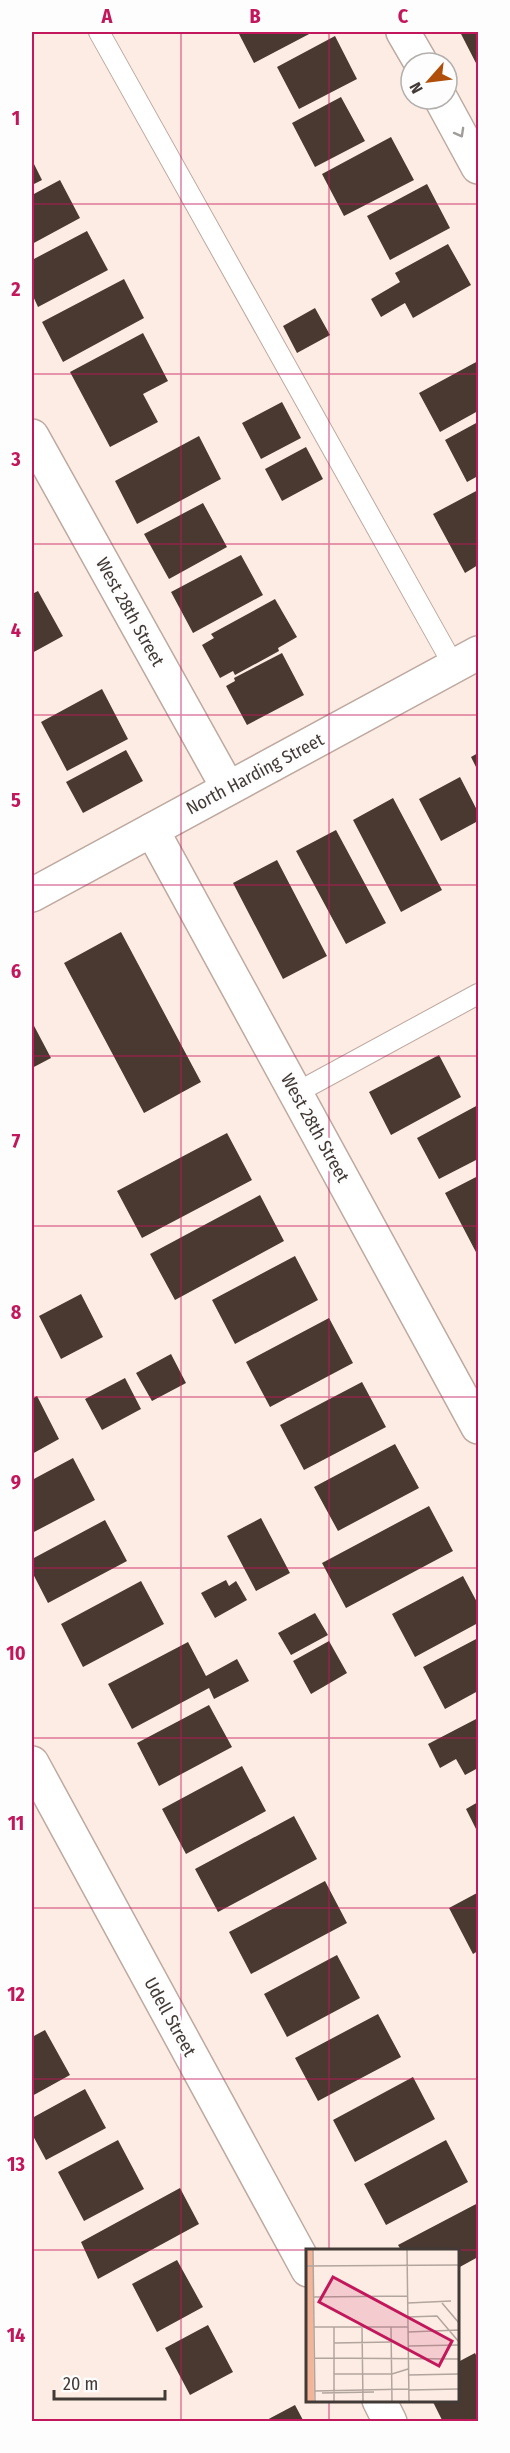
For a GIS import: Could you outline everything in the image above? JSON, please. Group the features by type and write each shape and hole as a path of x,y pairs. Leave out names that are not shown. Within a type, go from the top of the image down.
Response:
{"street":[{"path":"403,32 414,51"},
{"path":"448,111 478,167"},
{"name":"West 28th Street","path":"32,436 228,788"},
{"name":"North Harding Street","path":"32,895 466,659"},
{"name":"West 28th Street","path":"152,830 478,1427"},
{"name":"Udell Street","path":"32,1763 306,2266"},
{"path":"380,2402 390,2421"}],"lane":[{"path":"99,32 466,659"},
{"path":"296,1093 478,994"}],"building":[{"path":"238,32 313,32 254,63"},
{"path":"460,32 478,32 478,67"},
{"path":"335,36 357,79 299,109 277,67"},
{"path":"341,97 365,141 315,167 292,123"},
{"path":"391,137 414,180 344,216 322,174"},
{"path":"32,160 42,180 32,185"},
{"path":"60,180 80,218 32,244 32,195"},
{"path":"427,184 450,228 390,260 367,216"},
{"path":"87,231 108,270 38,307 32,294 32,260"},
{"path":"448,244 471,285 413,318 405,303 381,317 371,299 400,282 395,273"},
{"path":"124,279 144,318 63,362 42,322"},
{"path":"315,308 330,335 297,353 283,326"},
{"path":"143,333 168,381 143,394 158,422 110,447 70,372"},
{"path":"478,361 478,411 440,432 419,393"},
{"path":"282,402 301,438 261,459 242,423"},
{"path":"478,422 478,476 467,482 445,440"},
{"path":"199,436 221,479 137,524 115,481"},
{"path":"306,447 323,479 282,501 265,469"},
{"path":"478,490 478,565 465,573 433,514"},
{"path":"203,503 227,547 169,579 144,534"},
{"path":"241,555 263,595 193,633 171,592"},
{"path":"38,591 63,636 32,653 32,594"},
{"path":"275,599 297,637 278,648 279,651 235,675 233,671 220,678 202,645 214,638 211,634"},
{"path":"282,653 304,695 247,725 226,686 235,681 234,678"},
{"path":"102,689 128,739 67,771 41,722"},
{"path":"126,750 143,781 83,813 66,782"},
{"path":"478,753 478,771 471,757"},
{"path":"460,777 478,812 478,821 441,841 419,799"},
{"path":"393,798 442,890 401,912 353,820"},
{"path":"336,830 386,923 346,944 296,851"},
{"path":"277,860 327,956 283,979 233,883"},
{"path":"121,932 201,1082 144,1113 64,963"},
{"path":"32,1022 51,1058 32,1068"},
{"path":"439,1055 461,1097 391,1135 369,1092"},
{"path":"478,1105 478,1159 439,1179 417,1138"},
{"path":"227,1133 252,1180 142,1238 117,1191"},
{"path":"478,1176 478,1256 445,1193"},
{"path":"260,1195 284,1241 175,1300 150,1254"},
{"path":"295,1256 318,1300 235,1344 212,1300"},
{"path":"81,1294 103,1337 61,1359 39,1316"},
{"path":"329,1318 353,1363 270,1407 246,1362"},
{"path":"171,1354 186,1383 152,1401 136,1373"},
{"path":"125,1378 141,1409 102,1430 85,1399"},
{"path":"362,1382 386,1427 304,1470 280,1425"},
{"path":"37,1396 59,1439 32,1454 32,1399"},
{"path":"395,1444 419,1488 338,1531 314,1487"},
{"path":"73,1458 95,1500 32,1533 32,1480"},
{"path":"429,1506 453,1551 346,1608 322,1563"},
{"path":"261,1518 290,1573 256,1591 227,1536"},
{"path":"105,1520 127,1561 48,1603 32,1572 32,1559"},
{"path":"463,1576 478,1604 478,1623 415,1657 392,1614"},
{"path":"226,1580 229,1586 236,1581 247,1600 215,1618 201,1593"},
{"path":"141,1581 164,1624 83,1667 61,1624"},
{"path":"315,1613 328,1635 291,1655 278,1633"},
{"path":"478,1638 478,1691 445,1709 423,1667"},
{"path":"329,1641 347,1673 311,1694 293,1661"},
{"path":"188,1642 206,1676 237,1659 249,1681 214,1699 209,1688 132,1729 108,1684"},
{"path":"209,1705 232,1747 159,1786 137,1743"},
{"path":"478,1718 478,1768 465,1775 456,1759 440,1768 428,1744"},
{"path":"242,1766 266,1811 186,1854 162,1809"},
{"path":"478,1802 478,1833 466,1809"},
{"path":"294,1816 317,1859 218,1912 195,1869"},
{"path":"325,1881 347,1923 251,1974 229,1932"},
{"path":"477,1893 478,1951 473,1954 449,1908"},
{"path":"337,1955 360,1998 287,2037 264,1994"},
{"path":"378,2014 401,2057 318,2101 295,2058"},
{"path":"45,2030 70,2075 32,2096 32,2037"},
{"path":"413,2077 435,2119 355,2162 333,2120"},
{"path":"85,2089 106,2128 46,2160 32,2134 32,2118"},
{"path":"118,2140 144,2189 84,2221 58,2172"},
{"path":"446,2140 468,2182 386,2225 364,2184"},
{"path":"180,2188 199,2224 98,2279 81,2242"},
{"path":"478,2203 478,2257 459,2267 459,2249 400,2249 398,2245"},
{"path":"177,2260 203,2307 157,2332 132,2284"},
{"path":"208,2325 233,2372 190,2395 165,2348"},
{"path":"475,2353 478,2359 478,2422 443,2422 433,2402 459,2402 459,2361"},
{"path":"295,2405 304,2422 263,2422"}]}
